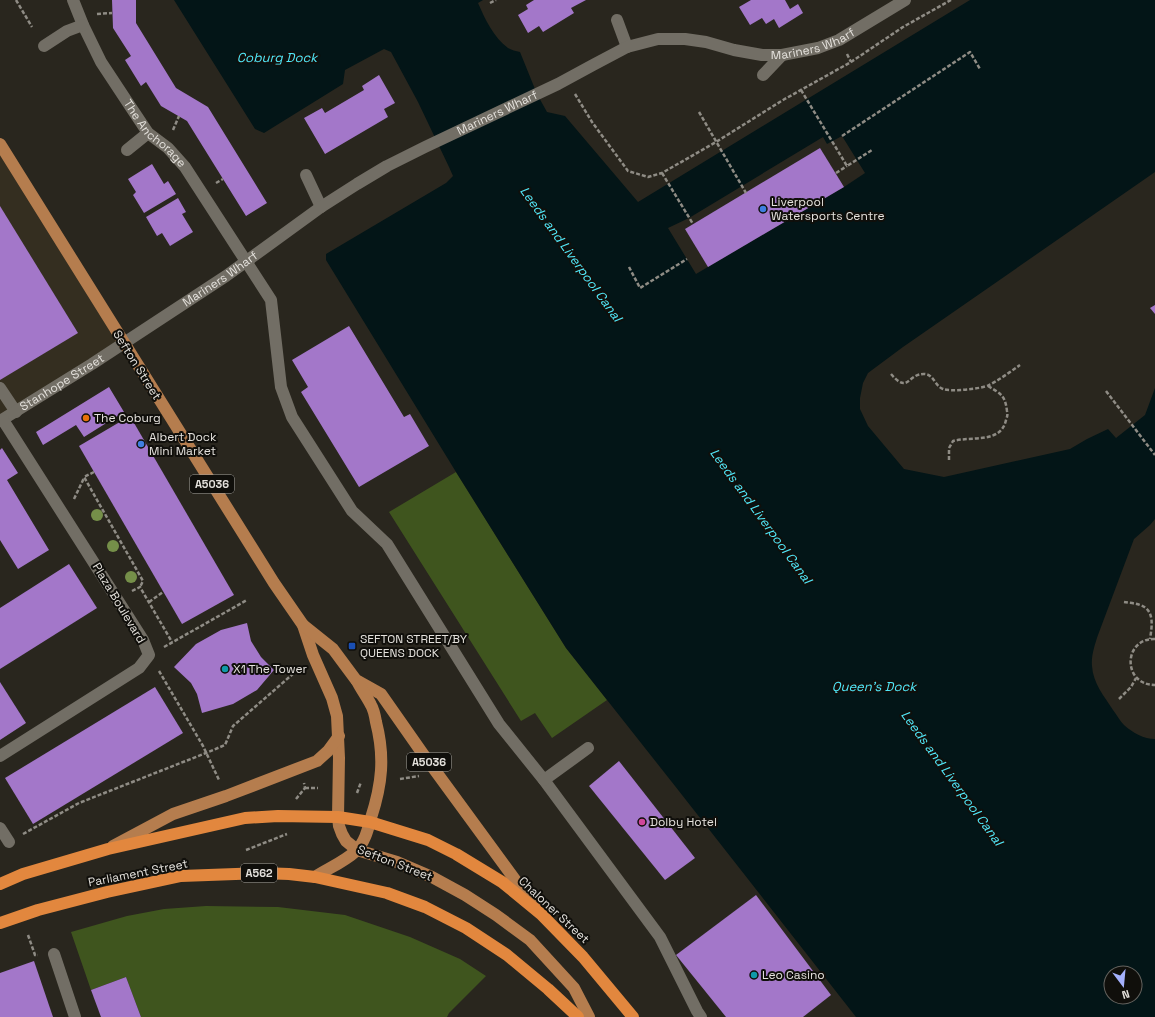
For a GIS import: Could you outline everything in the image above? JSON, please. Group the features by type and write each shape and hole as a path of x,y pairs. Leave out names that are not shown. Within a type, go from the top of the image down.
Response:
{"highway":[{"path":"0,884 23,874 108,849 245,818 278,816 338,817 370,822"},
{"name":"Chaloner Street","path":"370,822 428,840 456,854 502,882 541,914 583,957 633,1017"},
{"name":"Parliament Street","path":"0,923 38,910 107,892 181,876 261,873 315,877 387,893 425,907 466,928 507,955 548,989 578,1017"}],"main road":[{"name":"Sefton Street","path":"0,144 274,583 303,625 333,650 356,680 381,694 423,754 541,914"},
{"name":"Sefton Street","path":"303,625 313,655 332,698 338,716 338,817 339,826 346,841 357,850 397,862 432,876 496,915 530,940 574,988 589,1017"},
{"name":"A5036","path":"315,877 340,863 357,850 367,832 382,777 379,732 372,706 356,680"},
{"path":"108,849 173,814 226,796 317,761 328,751 339,736"}],"street":[{"name":"The Anchorage","path":"73,0 101,62 148,133 168,148 185,167 271,300 281,386 292,417 352,511 387,544 499,724 544,780 660,937 701,1017"},
{"name":"Mariners Wharf","path":"124,343 226,276 321,207 381,170 425,147 558,84 593,64 628,47 658,39 685,39 706,42 734,50 762,55 782,55 818,48 839,40 891,4 905,0"},
{"path":"617,20 628,47"},
{"path":"44,46 67,31 83,25"},
{"path":"762,75 782,55"},
{"path":"127,150 148,133"},
{"path":"306,175 321,207"},
{"name":"Stanhope Street","path":"2,420 124,343"},
{"path":"0,388 16,412"},
{"name":"Plaza Boulevard","path":"0,756 138,668 149,655 143,640 2,420"},
{"path":"544,780 588,748"},
{"path":"0,828 9,842"},
{"path":"54,954 75,1017"}],"path":[{"path":"16,0 32,26"},
{"path":"490,3 496,0"},
{"path":"575,94 592,122 628,171 648,177 662,173 716,142 783,100 851,62 903,27 951,0"},
{"path":"93,15 112,13"},
{"path":"845,52 851,62"},
{"path":"842,136 970,52 980,69"},
{"path":"801,90 847,166"},
{"path":"699,112 746,193"},
{"path":"171,134 179,116"},
{"path":"836,173 872,150"},
{"path":"662,173 693,224"},
{"path":"629,267 640,288 687,259"},
{"path":"891,374 897,381 903,383 909,382 915,376 924,374 931,376 937,385 943,389 953,391 988,386 1020,365"},
{"path":"949,460 950,448 954,441 987,437 998,434 1005,427 1008,414 1006,403 1002,396 988,386"},
{"path":"1106,391 1155,455"},
{"path":"70,505 84,478 94,472"},
{"path":"84,478 143,580 140,587 130,592"},
{"path":"140,587 172,642"},
{"path":"149,602 163,592"},
{"path":"220,782 190,722 149,655 247,600"},
{"path":"1124,602 1142,605 1148,610 1152,617 1150,639"},
{"path":"1155,639 1142,641 1134,648 1131,655 1130,664 1136,678 1143,683 1155,685"},
{"path":"9,842 79,803 225,745 234,726 294,673"},
{"path":"1118,699 1132,687 1136,678"},
{"path":"400,779 421,776"},
{"path":"296,800 305,788 303,778"},
{"path":"305,788 318,788"},
{"path":"246,850 288,834"}],"shaded area":[{"path":"0,144 123,343 0,421"}],"green space":[{"path":"456,472 566,648 607,700 552,738 535,713 521,721 389,512"},
{"path":"206,906 278,907 345,915 410,937 460,959 486,976 449,1013 447,1017 141,1017 126,977 91,990 71,932 127,916 164,909"}],"water":[{"name":"Queen's Dock","path":"174,0 483,0 478,3 487,22 494,34 503,44 509,49 520,52 537,94 547,112 565,116 638,202 970,0 1155,0 1155,172 903,347 868,373 863,383 860,398 860,409 868,426 904,469 944,477 1070,449 1108,429 1116,438 1145,415 1155,388 1155,519 1134,539 1098,635 1092,662 1094,678 1097,684 1123,723 1131,731 1139,735 1155,739 1155,1017 856,1017 566,648 326,260 326,254 446,183 453,176 418,102 391,52 384,49 345,70 343,84 264,133 255,129"}],"pier":[{"name":"Liverpool Watersports Centre","path":"842,136 865,173 844,187 696,274 668,228 689,218 823,137 827,144"}],"building":[{"path":"112,0 136,0 136,23 176,88 208,107 267,203 246,216 187,121 161,106 146,82 141,86 125,60 131,56 113,28"},
{"path":"534,0 586,0 571,8 574,13 543,32 539,26 528,33 518,15 528,9 526,5"},
{"path":"751,0 785,0 790,9 798,4 803,13 779,28 774,19 766,24 762,18 750,25 739,7"},
{"path":"379,75 395,103 384,109 388,117 325,154 304,118 322,108 325,113 364,90 362,86"},
{"name":"Liverpool Watersports Centre","path":"820,148 844,187 708,267 685,229"},
{"path":"152,164 164,184 168,181 176,194 144,213 133,195 136,192 128,179"},
{"path":"178,198 186,212 182,214 193,232 170,246 162,233 157,236 146,217"},
{"path":"0,206 78,333 0,380"},
{"path":"1155,305 1155,314 1150,308"},
{"path":"349,326 404,417 410,414 429,446 359,487 301,392 308,387 292,360"},
{"name":"The Coburg","path":"109,387 124,412 84,437 76,425 43,445 36,432"},
{"path":"130,416 234,595 182,624 79,446"},
{"path":"2,448 18,473 7,480 49,550 18,569 0,540 0,450"},
{"path":"69,564 97,608 0,669 0,608"},
{"name":"X1 The Tower","path":"247,623 251,641 261,657 274,670 257,690 233,704 202,713 197,694 191,683 174,667 196,644 221,630"},
{"path":"0,682 26,723 0,740"},
{"path":"155,687 183,733 33,824 5,778"},
{"name":"Dolby Hotel","path":"619,761 695,858 665,880 589,786"},
{"name":"Leo Casino","path":"756,895 831,995 803,1017 726,1017 676,955"},
{"path":"34,961 53,1017 0,1017 0,973"},
{"path":"126,977 141,1017 101,1017 91,990"}],"place":[{"name":"Liverpool Watersports Centre","path":"763,209"},
{"name":"The Coburg","path":"86,418"},
{"name":"Albert Dock Mini Market","path":"141,444"},
{"name":"SEFTON STREET/BY QUEENS DOCK","path":"352,646"},
{"name":"X1 The Tower","path":"225,669"},
{"name":"Dolby Hotel","path":"642,822"},
{"name":"Leo Casino","path":"754,975"}],"water label":[{"name":"Coburg Dock","path":"277,57"},
{"name":"Leeds and Liverpool Canal","path":"571,254"},
{"name":"Leeds and Liverpool Canal","path":"761,516"},
{"name":"Leeds and Liverpool Canal","path":"952,778"}]}
